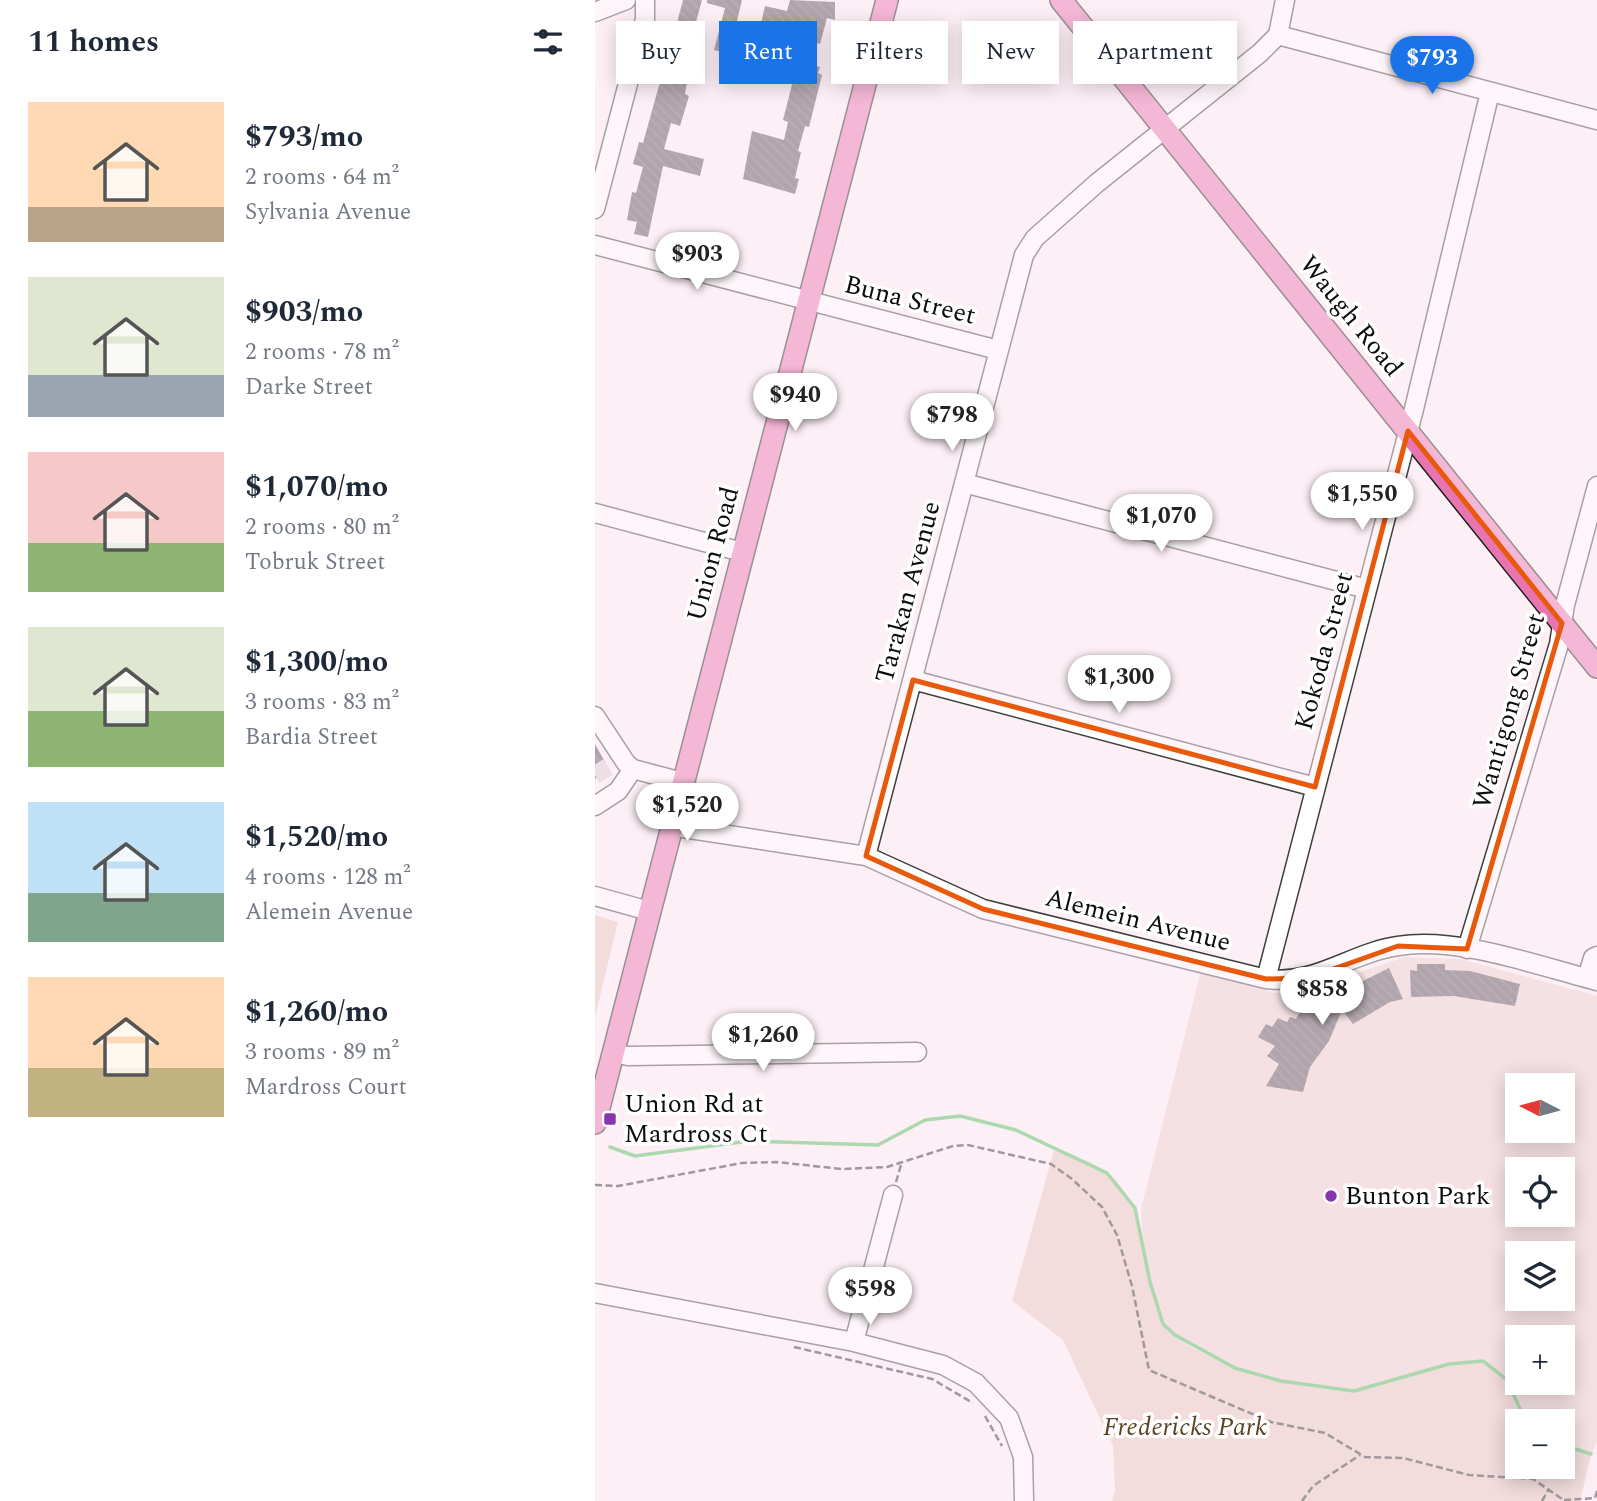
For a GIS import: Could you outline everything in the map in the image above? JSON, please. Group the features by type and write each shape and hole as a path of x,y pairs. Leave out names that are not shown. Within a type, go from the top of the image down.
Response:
{"main road":[{"name":"Union Road","path":"595,1123 681,782 887,0"},
{"name":"Waugh Road","path":"1062,0 1597,667"}],"street":[{"path":"595,12 626,0"},
{"path":"595,209 645,19 645,0"},
{"path":"1285,0 1278,35 1597,120"},
{"name":"Tarakan Avenue","path":"866,856 1024,255 1035,238 1278,35"},
{"name":"Kokoda Street","path":"1265,979 1408,431 1490,92"},
{"name":"Buna Street","path":"595,245 998,350"},
{"path":"964,483 1367,589"},
{"name":"Wantigong Street","path":"1467,949 1559,644 1597,486"},
{"path":"595,513 742,552"},
{"path":"913,680 1315,787"},
{"path":"595,716 622,766 618,791 597,801"},
{"path":"622,766 681,782"},
{"name":"Alemein Avenue","path":"670,825 866,856 983,909 1265,979 1286,981 1308,978 1398,946 1429,944 1467,949 1592,979"},
{"path":"595,896 649,911"},
{"path":"1592,979 1593,958 1597,956"},
{"path":"613,1054 917,1052"},
{"path":"854,1342 893,1195"},
{"path":"595,1293 854,1342 943,1366 976,1383 1009,1418 1023,1457 1024,1501"}],"path":[{"path":"595,1185 618,1186 742,1163 776,1161 842,1169 887,1167 953,1146 968,1145 1051,1164 1102,1207 1117,1235 1132,1286 1149,1370 1271,1422 1325,1433 1360,1455 1403,1458 1469,1475 1533,1479 1565,1500 1595,1500 1597,1491"},
{"path":"788,1345 932,1379 977,1406"},
{"path":"982,1412 1003,1449"},
{"path":"1303,1501 1313,1486 1360,1455"},
{"path":"1542,1501 1549,1489"}],"highlighted area":[{"path":"1408,431 1562,623 1467,949 1398,946 1308,978 1266,979 983,909 866,856 913,680 1315,787"}],"green space":[{"path":"595,915 618,922 595,1017"},
{"name":"Fredericks Park","path":"1055,1147 1102,1169 1122,1188 1138,1223 1155,1302 1162,1321 1173,1335 1193,1348 1249,1371 1279,1380 1334,1390 1353,1391 1416,1372 1483,1361 1505,1378 1505,1395 1514,1395 1520,1409 1505,1409 1505,1479 1575,1479 1575,1449 1591,1454 1580,1501 1112,1501 1115,1490 1113,1446 1063,1340 1012,1301"}],"shaded area":[{"name":"Bunton Park","path":"1405,957 1460,959 1597,996 1597,1443 1591,1454 1575,1449 1575,1409 1520,1409 1514,1395 1575,1395 1575,1325 1505,1325 1505,1378 1483,1361 1416,1372 1353,1391 1308,1386 1251,1372 1198,1350 1177,1338 1164,1324 1150,1285 1141,1209 1201,971 1275,993 1308,989"}],"building":[{"path":"683,0 702,0 696,21 677,21"},
{"path":"707,0 742,0 737,21 722,21 725,8 707,3"},
{"path":"790,0 835,2 835,20 827,18 820,44 817,43 817,21 762,21 765,6 787,11"},
{"path":"719,31 719,51 714,50"},
{"path":"817,66 820,67 818,73 822,75 809,127 805,126 798,151 801,152 795,178 799,179 795,194 743,179 752,131 784,140 788,122 783,120 792,84 817,84"},
{"path":"659,84 687,84 685,94 689,96 680,126 671,123 664,149 704,159 700,176 663,166 648,237 634,234 637,222 627,220 632,192 636,193 643,167 633,164 639,142 643,143"},
{"path":"595,744 610,771 595,779"},
{"path":"1417,964 1445,964 1445,970 1470,971 1520,984 1515,1006 1454,996 1411,997 1410,970 1417,971"},
{"path":"1389,968 1403,999 1390,1002 1353,1024 1342,1010 1329,1041 1310,1067 1303,1092 1266,1086 1279,1064 1267,1056 1275,1046 1258,1037 1266,1024 1272,1027 1278,1018 1287,1022 1290,1017 1296,1019 1310,994 1321,990 1324,997 1339,993"}],"waterway":[{"path":"610,1147 635,1156 749,1141 878,1145 925,1120 960,1116 1016,1130 1107,1173 1135,1208 1150,1282 1163,1324 1175,1335 1235,1368 1281,1381 1354,1391 1449,1364 1483,1361 1506,1379 1520,1409"},
{"path":"1575,1449 1591,1454"}],"tunnel":[{"path":"595,775 608,767"}],"place":[{"name":"Union Rd at Mardross Ct","path":"610,1119"},
{"name":"Bunton Park","path":"1331,1196"}]}
